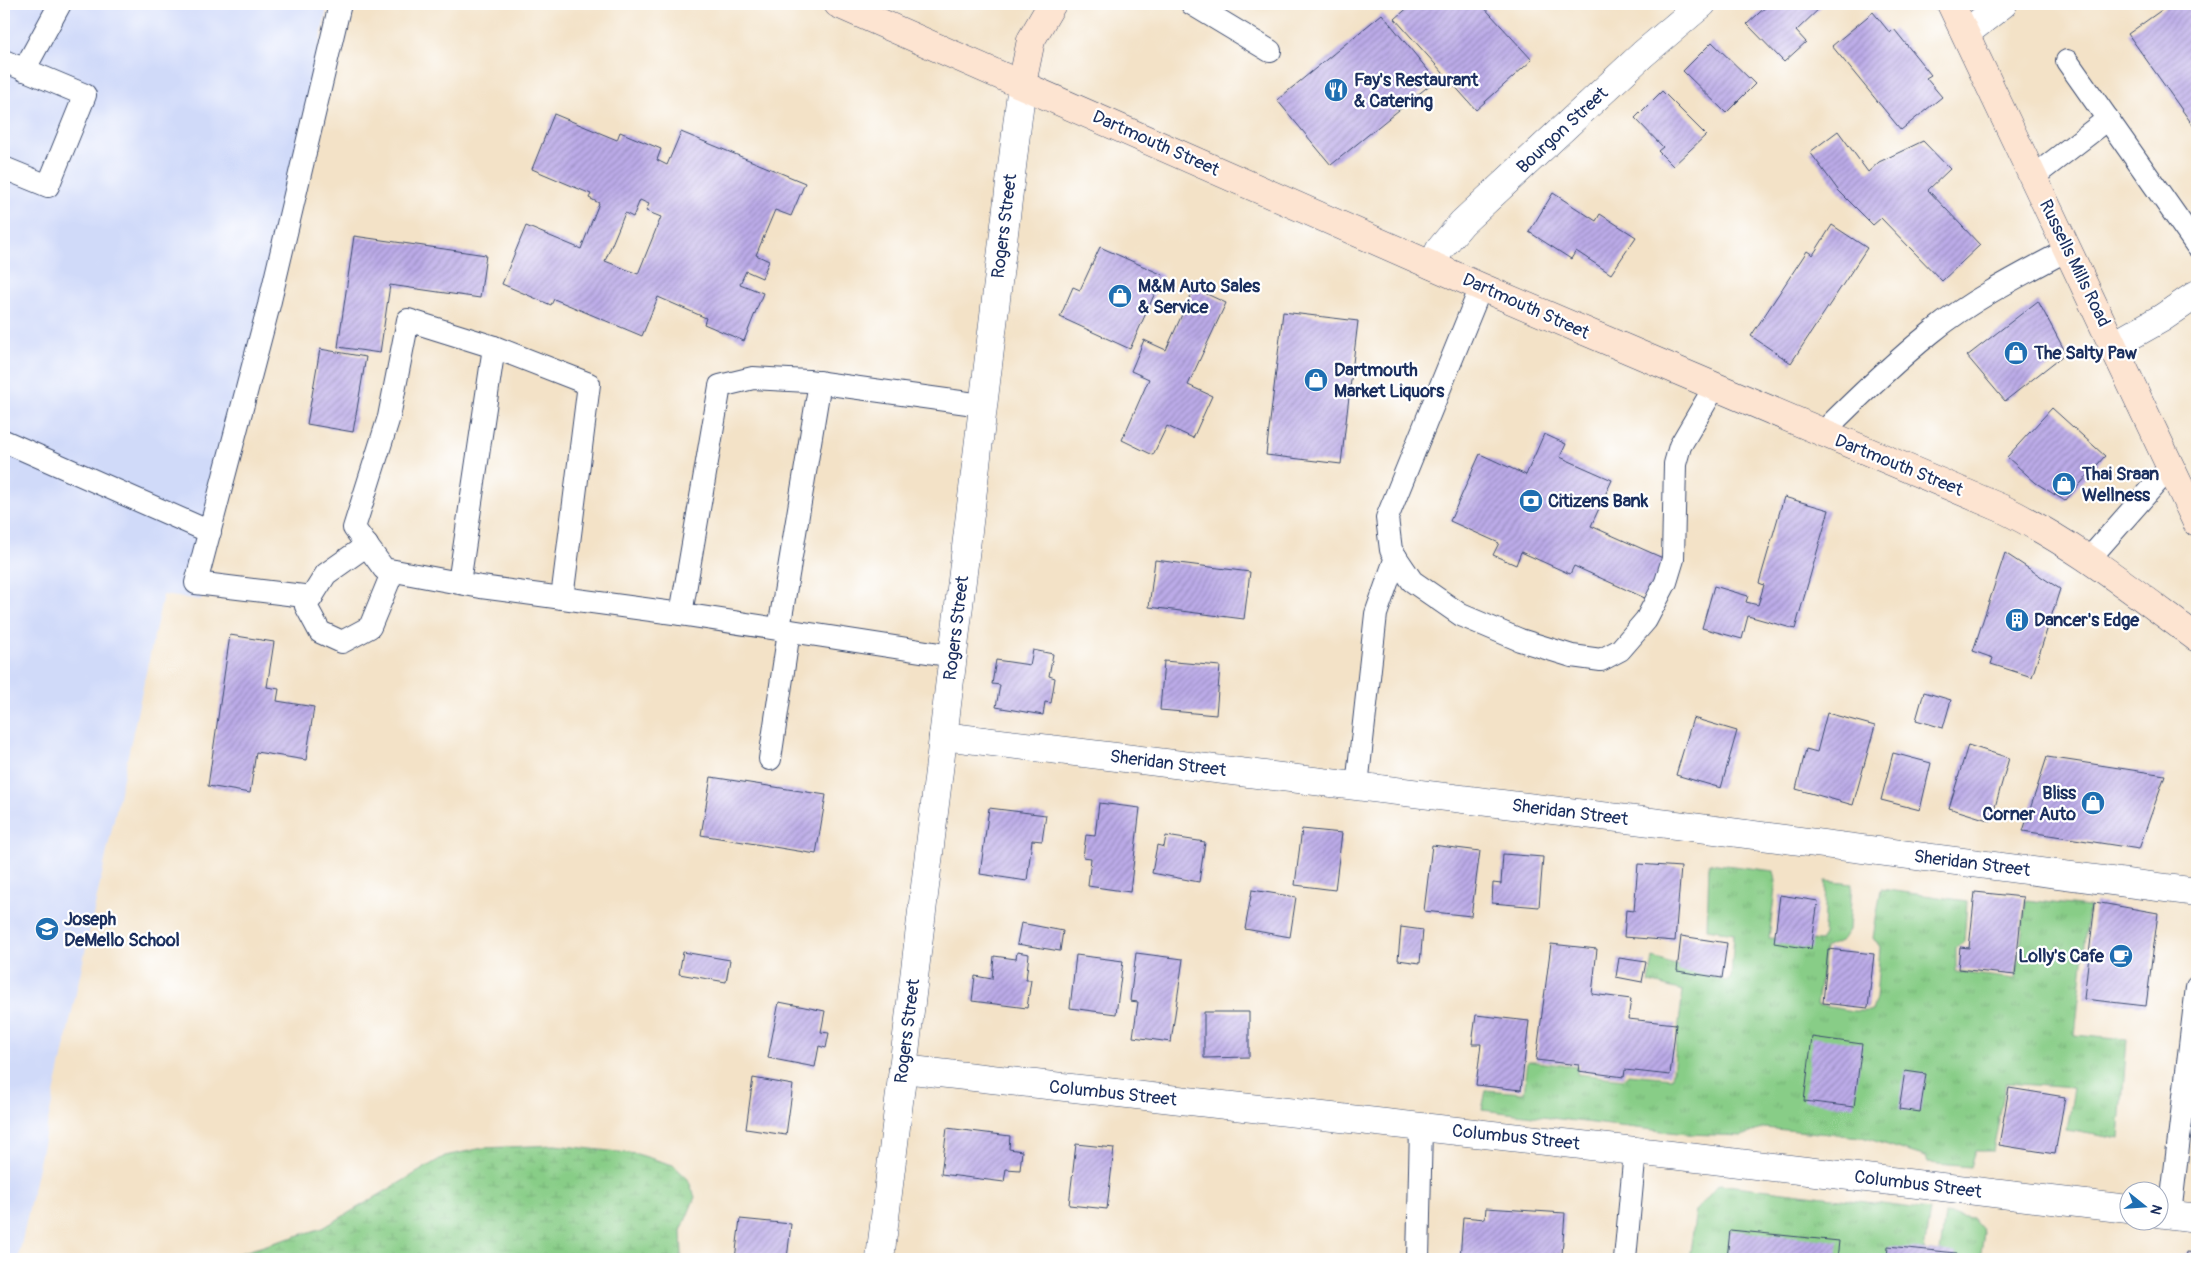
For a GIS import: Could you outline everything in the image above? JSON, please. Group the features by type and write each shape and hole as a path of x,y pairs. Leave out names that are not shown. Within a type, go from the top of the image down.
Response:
{"main road":[{"name":"Dartmouth Street","path":"838,4 1481,287 1714,388 2009,512 2048,532 2197,638"},
{"name":"Rogers Street","path":"1022,84 1031,40 1052,4"},
{"name":"Russells Mills Road","path":"1951,4 2197,523"}],"street":[{"name":"Bourgon Street","path":"1432,265 1440,249 1462,223 1643,54 1702,4"},
{"path":"1966,34 2004,4"},
{"name":"Rogers Street","path":"880,1259 1022,84"},
{"path":"2114,345 2154,323 2197,294"},
{"name":"Sheridan Street","path":"943,736 2197,892"},
{"name":"Columbus Street","path":"903,1069 1634,1151 2118,1208"},
{"path":"2168,1214 2197,1218"}],"lane":[{"path":"4,168 48,186 85,95 14,65 60,4"},
{"path":"312,597 196,583 269,306 340,4"},
{"path":"1192,4 1270,51"},
{"path":"2067,61 2197,246"},
{"path":"2033,177 2108,119"},
{"path":"1822,433 1853,401 1933,331 2004,284 2068,249"},
{"path":"1481,287 1387,518 1391,550 1412,581 1461,615 1520,640 1572,656 1600,660 1620,650 1646,620 1666,582 1673,559 1675,464 1680,446 1714,388"},
{"path":"562,598 589,384 494,347 408,320 389,417 354,528 384,569 459,583 562,598 681,614 953,656"},
{"path":"459,583 494,347"},
{"path":"681,614 720,386 753,378 820,382 982,405"},
{"path":"770,759 784,630 820,382"},
{"path":"4,441 210,532"},
{"path":"2088,560 2171,466"},
{"path":"367,545 326,574 306,606 320,632 342,642 370,627 393,571"},
{"path":"1357,786 1376,614 1396,557"},
{"path":"2168,1187 2197,988"},
{"path":"1418,1259 1421,1127"},
{"path":"1625,1259 1634,1151"}],"shaded area":[{"name":"Joseph DeMello School","path":"4,4 328,4 201,600 163,595 18,1259 4,1259"}],"green space":[{"path":"1709,863 1774,871 1776,881 1769,938 1820,941 1824,935 1826,881 1852,884 1849,930 1842,940 1825,948 1817,1005 1854,1011 1872,1011 1876,998 1880,948 1873,938 1881,889 1967,901 1964,942 1956,947 1956,972 2016,979 2026,900 2089,907 2075,1035 2127,1040 2119,1139 2067,1130 2074,1088 2006,1083 1993,1151 1975,1151 1970,1167 1928,1163 1926,1157 1862,1137 1764,1128 1742,1136 1687,1134 1482,1110 1486,1090 1524,1093 1528,1061 1577,1067 1577,1074 1624,1079 1628,1074 1672,1078 1683,991 1649,982 1653,958 1726,981 1731,977 1734,933 1707,929"},
{"path":"555,1145 637,1154 673,1165 688,1179 695,1197 681,1231 682,1254 680,1259 229,1259 237,1254 323,1228 445,1156 483,1148"},
{"path":"1719,1184 1930,1210 1924,1250 1940,1252 1945,1214 1972,1218 1984,1232 1980,1259 1689,1259 1696,1210"}],"building":[{"path":"1412,4 1481,4 1532,60 1476,110 1395,19"},
{"path":"1769,4 1823,5 1796,31 1806,42 1784,62 1747,24"},
{"path":"2170,4 2186,4 2197,20 2197,131 2128,34"},
{"path":"1873,12 1890,33 1894,29 1931,75 1926,78 1942,97 1901,130 1832,46"},
{"path":"1382,14 1436,80 1331,165 1277,100"},
{"path":"1712,42 1755,84 1726,113 1683,71"},
{"path":"1662,91 1706,135 1673,166 1658,151 1663,147 1635,118"},
{"path":"554,114 617,140 620,132 661,149 657,160 667,165 681,132 805,183 791,216 775,210 756,255 769,261 762,278 746,271 740,284 763,293 744,341 704,324 706,318 658,297 642,336 554,299 551,305 502,284 526,226 581,249 599,203 589,198 591,194 532,169","holes":["640,200 649,204 646,211 661,217 638,274 605,261 625,213 633,217"]},
{"path":"1838,131 1868,172 1879,162 1923,141 1950,169 1928,190 1980,245 1942,281 1881,218 1873,225 1838,190 1810,152"},
{"path":"1553,193 1596,221 1600,214 1636,237 1611,274 1576,251 1571,259 1529,232"},
{"path":"1832,225 1867,248 1791,363 1751,336 1807,251 1813,255"},
{"path":"354,236 486,255 480,298 390,285 380,353 338,347"},
{"path":"1100,247 1163,275 1130,349 1060,317 1073,287 1080,290"},
{"path":"1194,288 1226,303 1188,385 1212,396 1193,438 1167,426 1153,455 1122,440 1149,379 1131,371 1144,340 1166,350"},
{"path":"2038,301 2066,353 2005,401 1967,356"},
{"path":"1283,312 1358,321 1341,464 1266,455"},
{"path":"320,349 366,357 353,432 307,424"},
{"path":"2052,408 2105,456 2065,501 2036,483 2007,457"},
{"name":"Citizens Bank","path":"1544,434 1566,444 1560,457 1612,480 1591,526 1665,559 1647,599 1574,566 1570,574 1521,552 1516,565 1493,555 1499,543 1450,521 1480,454 1526,475"},
{"path":"1784,497 1829,510 1795,629 1748,616 1742,639 1702,628 1714,586 1748,596 1746,602 1758,605 1764,585 1759,583"},
{"name":"Dancer's Edge","path":"2005,553 2060,589 2032,677 1991,664 1993,658 1973,651"},
{"path":"1155,560 1250,572 1244,619 1149,607"},
{"path":"230,635 274,642 267,687 279,689 277,701 314,707 306,760 256,752 250,793 208,786"},
{"path":"1033,650 1053,654 1049,676 1055,678 1051,703 1045,702 1043,715 996,707 1000,685 992,684 996,660 1030,665"},
{"path":"1164,661 1220,666 1216,715 1160,710"},
{"path":"1924,692 1951,700 1943,728 1916,720"},
{"path":"1827,713 1875,726 1853,805 1796,789 1806,749 1817,752"},
{"path":"1693,718 1737,731 1721,788 1676,775"},
{"path":"1968,745 2009,758 1991,821 1949,808"},
{"path":"1893,753 1931,763 1920,810 1881,800"},
{"name":"Bliss Corner Auto","path":"2047,757 2165,775 2139,849 2023,831"},
{"path":"711,777 826,795 816,854 701,835"},
{"path":"1099,803 1140,808 1130,892 1088,886 1091,858 1083,857 1086,835 1095,836"},
{"path":"989,808 1046,815 1042,841 1032,840 1027,881 980,874"},
{"path":"1302,829 1342,833 1335,890 1295,885"},
{"path":"1166,836 1205,842 1199,882 1152,873 1157,845 1164,847"},
{"path":"1432,845 1480,851 1471,916 1424,911"},
{"path":"1503,854 1543,857 1539,907 1492,903 1493,883 1501,884"},
{"path":"1638,864 1681,867 1675,941 1624,937 1626,910 1634,911"},
{"path":"1252,890 1296,897 1290,937 1245,929"},
{"path":"1975,892 2023,897 2015,975 1958,969 1960,947 1969,948"},
{"path":"1780,895 1818,901 1811,949 1774,943"},
{"name":"Lolly's Cafe","path":"2095,902 2158,913 2146,1006 2084,999"},
{"path":"1021,923 1063,931 1060,951 1017,944"},
{"path":"1401,927 1423,930 1420,963 1398,960"},
{"path":"1681,936 1727,943 1722,978 1677,971"},
{"path":"1551,944 1597,949 1592,994 1631,999 1628,1019 1676,1024 1670,1075 1625,1070 1624,1077 1578,1071 1579,1065 1536,1060"},
{"path":"1828,949 1874,954 1868,1008 1823,1003"},
{"path":"683,952 730,960 726,982 679,974"},
{"path":"1017,952 1029,954 1026,980 1031,980 1027,1008 972,1001 975,976 992,979 994,956 1016,959"},
{"path":"1136,953 1183,959 1171,1042 1133,1037 1138,1002 1130,1001"},
{"path":"1076,955 1123,961 1116,1014 1070,1008"},
{"path":"1619,958 1646,962 1642,982 1616,977"},
{"path":"779,1002 825,1011 821,1032 829,1033 826,1048 819,1046 815,1067 768,1058"},
{"path":"1204,1012 1249,1012 1249,1057 1204,1058"},
{"path":"1476,1015 1529,1021 1521,1090 1476,1085 1481,1044 1472,1044"},
{"path":"1812,1037 1862,1044 1854,1107 1804,1101"},
{"path":"1905,1071 1926,1074 1920,1112 1899,1109"},
{"path":"753,1078 793,1085 786,1135 746,1129"},
{"path":"2009,1088 2065,1097 2055,1154 1999,1145"},
{"path":"947,1128 1010,1136 1009,1149 1022,1151 1020,1170 1006,1169 1004,1182 941,1174"},
{"path":"1076,1144 1114,1148 1107,1209 1069,1205"},
{"path":"1486,1208 1565,1213 1562,1255 1554,1254 1554,1259 1460,1259 1463,1217 1485,1219"},
{"path":"740,1219 791,1224 787,1259 735,1259"},
{"path":"1730,1230 1839,1241 1837,1259 1727,1259"},
{"path":"1888,1246 1956,1253 1955,1259 1887,1259"},
{"path":"2186,1252 2197,1253 2197,1259 2185,1259"}],"place":[{"name":"Fay's Restaurant & Catering","path":"1336,90"},
{"name":"M&M Auto Sales & Service","path":"1120,296"},
{"name":"The Salty Paw","path":"2016,353"},
{"name":"Dartmouth Market Liquors","path":"1316,380"},
{"name":"Thai Sraan Wellness","path":"2064,484"},
{"name":"Citizens Bank","path":"1531,501"},
{"name":"Dancer's Edge","path":"2017,620"},
{"name":"Bliss Corner Auto","path":"2093,803"},
{"name":"Joseph DeMello School","path":"47,929"},
{"name":"Lolly's Cafe","path":"2121,956"}]}
